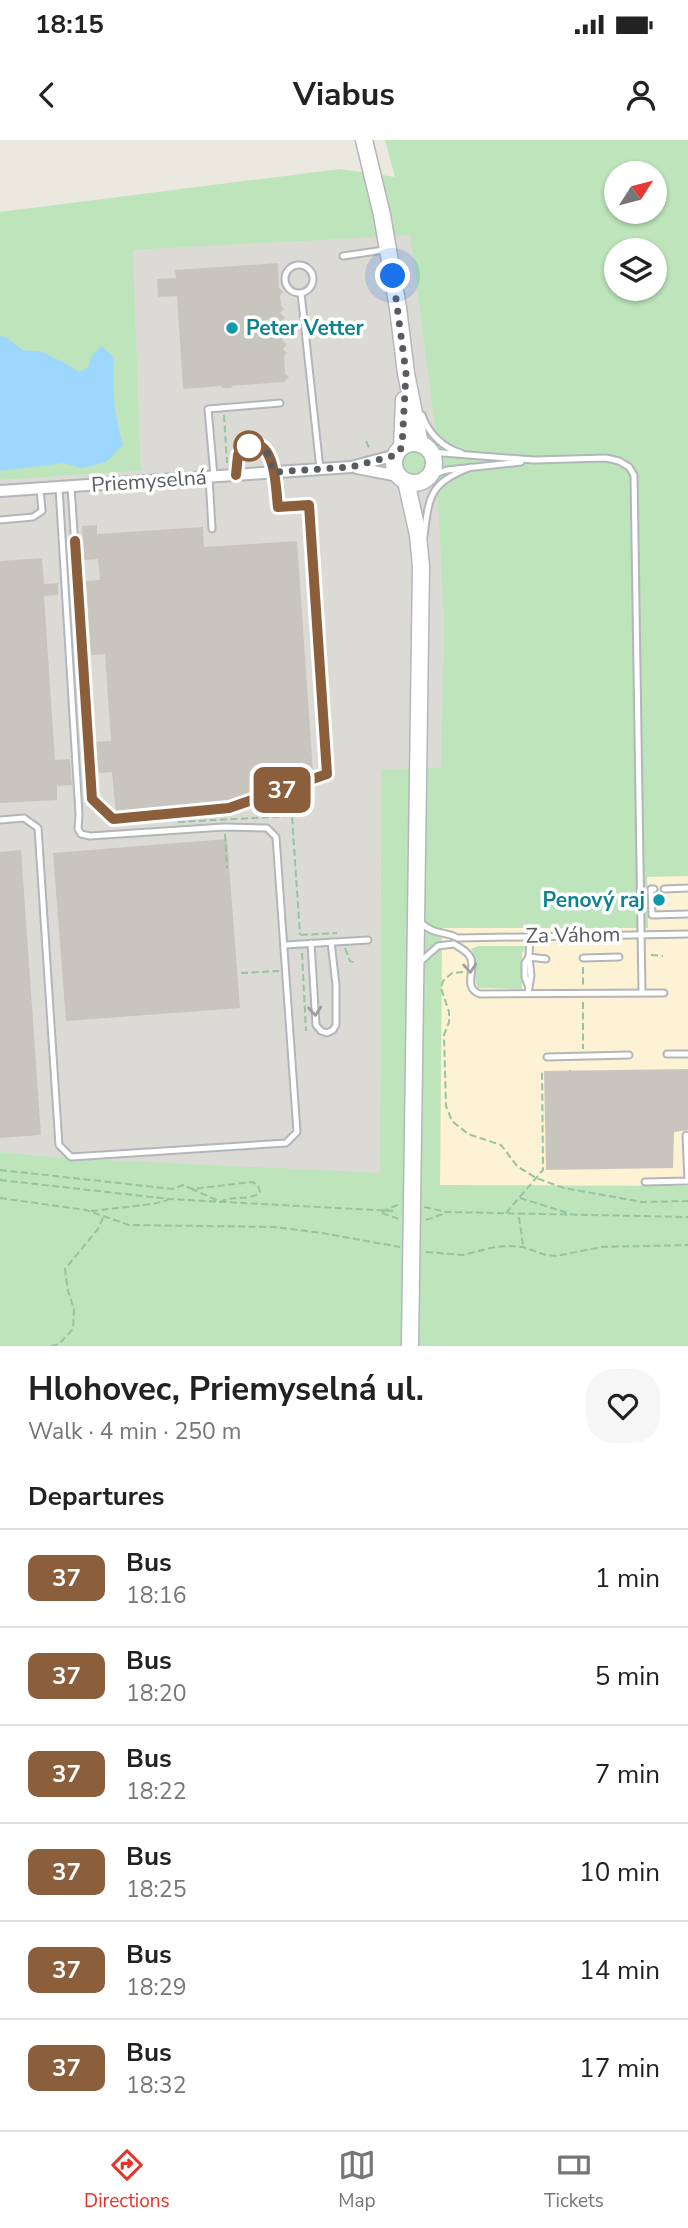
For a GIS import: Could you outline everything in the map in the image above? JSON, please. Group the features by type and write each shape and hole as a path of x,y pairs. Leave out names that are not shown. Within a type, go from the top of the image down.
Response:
{"main road":[{"path":"364,140 382,215 406,373 425,448 433,464 414,478"},
{"path":"406,373 399,451 394,467 414,478"},
{"path":"399,451 408,444 425,448"},
{"path":"410,1346 421,567 414,478"}],"street":[{"name":"Priemyselná","path":"351,467 399,451"},
{"name":"Priemyselná","path":"0,491 351,467 414,478"}],"lane":[{"path":"343,256 387,249"},
{"path":"297,265 308,268 313,275 310,288 301,293 290,290 285,280 287,270 297,265"},
{"path":"301,293 320,469"},
{"path":"403,350 425,424 439,442 455,451 474,456"},
{"path":"212,529 208,408 280,403"},
{"path":"236,475 238,455 247,446 258,445 267,451 274,472"},
{"path":"425,448 474,456 534,460"},
{"path":"414,478 447,470 534,460 606,458 629,467 634,475 642,992"},
{"path":"421,567 428,503 434,491 443,481 471,467"},
{"name":"Priemyselná","path":"71,487 92,799 113,819 229,808 327,774 309,505 278,507 274,472"},
{"path":"0,820 24,818 38,828 59,1145 71,1157 286,1143 297,1132 275,837 267,828 224,827 90,836 81,834 78,829 59,488"},
{"path":"0,520 33,517 42,511 40,489"},
{"path":"664,889 688,888"},
{"path":"654,889 651,889 652,915 688,914"},
{"path":"416,918 433,933 448,933 466,952 471,959 471,987 474,992 480,994 664,993"},
{"name":"Za Váhom","path":"456,941 530,936 688,934"},
{"path":"528,993 524,962 529,957 530,936"},
{"path":"285,945 368,940"},
{"path":"416,967 425,955 438,946 456,941"},
{"path":"311,943 316,1025 327,1033 336,1025 336,985 331,942"},
{"path":"529,957 546,958"},
{"path":"583,958 619,957"},
{"path":"667,1054 688,1054"},
{"path":"547,1057 629,1055"},
{"path":"645,1182 688,1181 686,1135"}],"path":[{"path":"223,407 227,463"},
{"path":"366,441 370,451"},
{"path":"169,822 292,816 300,935"},
{"path":"224,818 227,868"},
{"path":"647,955 663,956"},
{"path":"583,958 584,1056"},
{"path":"350,961 356,963"},
{"path":"471,973 452,973 440,988 449,1012 449,1022 444,1035 446,1106 452,1121 468,1134 501,1145 517,1166 536,1178 564,1188 642,1202 688,1201"},
{"path":"505,1214 544,1170 542,1070"},
{"path":"0,1170 173,1189 183,1185 221,1202"},
{"path":"0,1180 169,1199 393,1212"},
{"path":"192,1189 248,1182 255,1183 260,1188 256,1196 226,1199 221,1202"},
{"path":"0,1198 91,1211 129,1225 275,1227 400,1248"},
{"path":"519,1198 576,1215"},
{"path":"91,1211 153,1204 169,1199"},
{"path":"381,1212 411,1203 440,1212 688,1217"},
{"path":"519,1214 523,1247"},
{"path":"51,1346 59,1344 73,1329 74,1309 65,1269 98,1229 103,1217"},
{"path":"426,1252 463,1255 495,1247 523,1247 556,1256 602,1247 688,1245"}],"shaded area":[{"path":"410,234 434,420 444,624 441,769 381,769 380,1174 63,1158 0,1152 0,480 141,471 133,250"},
{"path":"647,876 688,876 688,1186 440,1186 442,928 648,928"}],"green space":[{"path":"385,140 688,140 688,876 647,877 648,928 442,928 440,1185 688,1186 688,1346 0,1346 0,1152 63,1158 380,1173 381,769 441,768 444,624 434,420 410,235 133,250 141,471 0,480 0,212 340,169 395,177"},
{"path":"414,449 424,453 428,463 424,473 414,477 404,473 400,463 404,453"},
{"path":"478,946 527,946 522,953 522,989 478,988 475,958 471,949"}],"water":[{"path":"0,336 6,337 22,350 42,352 79,372 88,367 92,355 102,346 114,358 114,402 123,445 106,462 82,468 64,463 0,471"}],"building":[{"name":"Peter Vetter","path":"278,263 279,288 283,292 280,296 281,305 284,309 280,313 285,317 281,322 285,326 281,331 286,335 282,340 287,344 283,349 287,353 284,357 285,373 289,377 284,382 231,386 232,388 222,386 183,389 177,296 158,297 157,279 176,278 175,270"},
{"path":"97,525 97,534 203,527 204,547 297,541 313,773 228,804 116,814 112,772 97,771 95,760 94,742 111,741 105,654 91,655 86,581 100,580 98,559 84,560 82,526"},
{"path":"42,558 44,584 58,583 58,595 44,596 55,760 70,759 72,785 57,786 57,800 0,803 0,561"},
{"path":"227,839 240,1008 66,1021 53,853"},
{"path":"21,850 41,1135 0,1138 0,852"},
{"path":"688,1069 688,1130 674,1132 673,1168 546,1170 544,1071"}],"bus line":[{"name":"37","path":"75,541 92,799 113,819 229,808 327,774 309,505 278,507 274,472 267,451 258,445 247,446 238,455 236,475"}],"place":[{"name":"Peter Vetter","path":"232,328"},
{"name":"Penový raj","path":"659,900"}],"route":[{"path":"249,446 258,445 267,451 274,472 351,467 396,455 402,447 406,373 393,276"}]}
